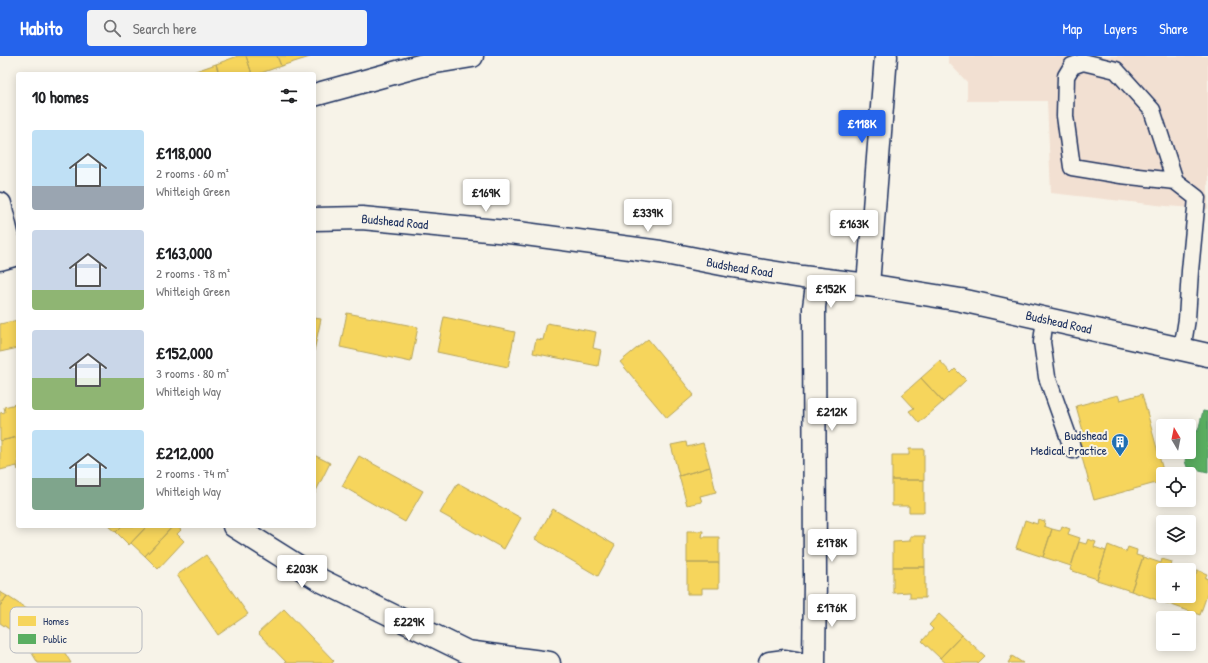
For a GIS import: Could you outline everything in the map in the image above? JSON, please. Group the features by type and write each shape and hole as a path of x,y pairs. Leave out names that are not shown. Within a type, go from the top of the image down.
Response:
{"street":[{"path":"316,94 430,63 472,56"},
{"path":"868,285 886,56"},
{"path":"0,204 10,256"},
{"name":"Budshead Road","path":"316,219 362,218 518,233 660,252 732,266 961,300 1208,355"},
{"path":"814,663 816,579 814,307 818,279"},
{"path":"237,528 320,580 467,652 549,663"},
{"path":"770,663 785,661 797,663"}],"lane":[{"path":"1174,181 1152,110 1116,70 1083,62 1072,66 1066,76 1065,116 1072,167 1121,175 1174,181 1202,198 1190,271 1187,319 1182,350"},
{"path":"1045,318 1042,342 1047,377 1073,450"}],"shaded area":[{"path":"948,56 1208,56 1208,208 1166,206 1051,193 1047,101 967,101 967,82 948,62"}],"building: Homes":[{"path":"238,56 246,56 251,72 218,72 216,64"},
{"path":"246,56 277,56 281,66 264,72 251,72"},
{"path":"277,56 309,56 310,57 281,66"},
{"path":"216,64 218,72 193,72"},
{"path":"347,313 418,327 411,362 340,347"},
{"path":"444,317 515,332 508,367 437,352"},
{"path":"316,318 321,319 316,342"},
{"path":"16,320 16,348 0,352 0,324"},
{"path":"547,323 596,332 593,348 601,350 598,366 533,353 536,339 543,340"},
{"path":"648,339 694,395 667,418 620,362"},
{"path":"940,361 951,373 955,369 966,380 943,402 921,378"},
{"path":"921,378 943,402 919,423 909,411 914,408 902,395"},
{"name":"Budshead Medical Practice","path":"1142,394 1156,445 1156,459 1160,459 1162,467 1156,467 1156,483 1094,500 1077,440 1085,438 1076,406 1118,395 1120,400"},
{"path":"16,404 16,437 0,441 0,413 5,412 4,407"},
{"path":"16,437 16,466 0,470 0,441"},
{"path":"686,442 687,447 703,443 710,467 679,476 671,445"},
{"path":"909,449 924,449 924,480 892,480 892,455 909,455"},
{"path":"316,456 330,463 316,491"},
{"path":"359,456 423,491 405,522 342,486"},
{"path":"710,467 716,492 700,496 702,502 687,505 679,476"},
{"path":"892,480 924,480 924,512 909,512 909,506 892,506"},
{"path":"458,483 521,518 504,549 440,513"},
{"path":"553,509 615,545 598,576 535,539"},
{"path":"1038,519 1045,521 1044,526 1052,529 1043,557 1016,548 1025,520 1037,524"},
{"path":"1062,526 1070,529 1068,534 1080,538 1071,566 1043,557 1052,529 1060,531"},
{"path":"111,528 120,528 116,532"},
{"path":"120,528 145,528 129,545 116,532"},
{"path":"145,528 171,528 145,556 131,543"},
{"path":"171,528 178,528 181,530 177,534 184,541 158,569 145,556"},
{"path":"687,531 703,531 702,537 719,537 719,563 687,563"},
{"path":"910,536 925,536 925,567 893,567 893,542 910,541"},
{"path":"1088,539 1096,542 1094,547 1106,551 1097,579 1070,570 1079,542 1086,544"},
{"path":"1108,545 1126,552 1128,547 1137,550 1136,555 1143,557 1131,591 1097,580"},
{"path":"206,555 248,614 218,635 177,575"},
{"path":"1143,557 1161,563 1156,563 1156,600 1131,591"},
{"path":"1162,559 1172,563 1161,563"},
{"path":"687,563 719,563 719,588 702,588 702,594 687,594"},
{"path":"893,567 925,567 925,598 910,598 910,592 893,593"},
{"path":"1197,570 1207,574 1205,578 1208,579 1208,592 1200,615 1196,614 1196,611 1189,611 1166,603 1196,603"},
{"path":"0,592 7,596 0,606"},
{"path":"7,596 24,607 10,607 10,630 0,623 0,606"},
{"path":"284,609 334,661 332,663 287,663 258,633"},
{"path":"939,614 962,635 940,658 922,641 933,629 929,625"},
{"path":"962,635 985,656 978,663 946,663 940,658"},
{"path":"32,653 65,653 71,663 38,663"},
{"path":"1012,656 1023,663 1008,663"}],"building: Public":[{"path":"1203,411 1208,412 1208,472 1196,469 1196,467 1187,467 1185,461 1185,459 1196,459 1196,431 1198,431"}],"place":[{"name":"Budshead Medical Practice","path":"1120,457"}]}
